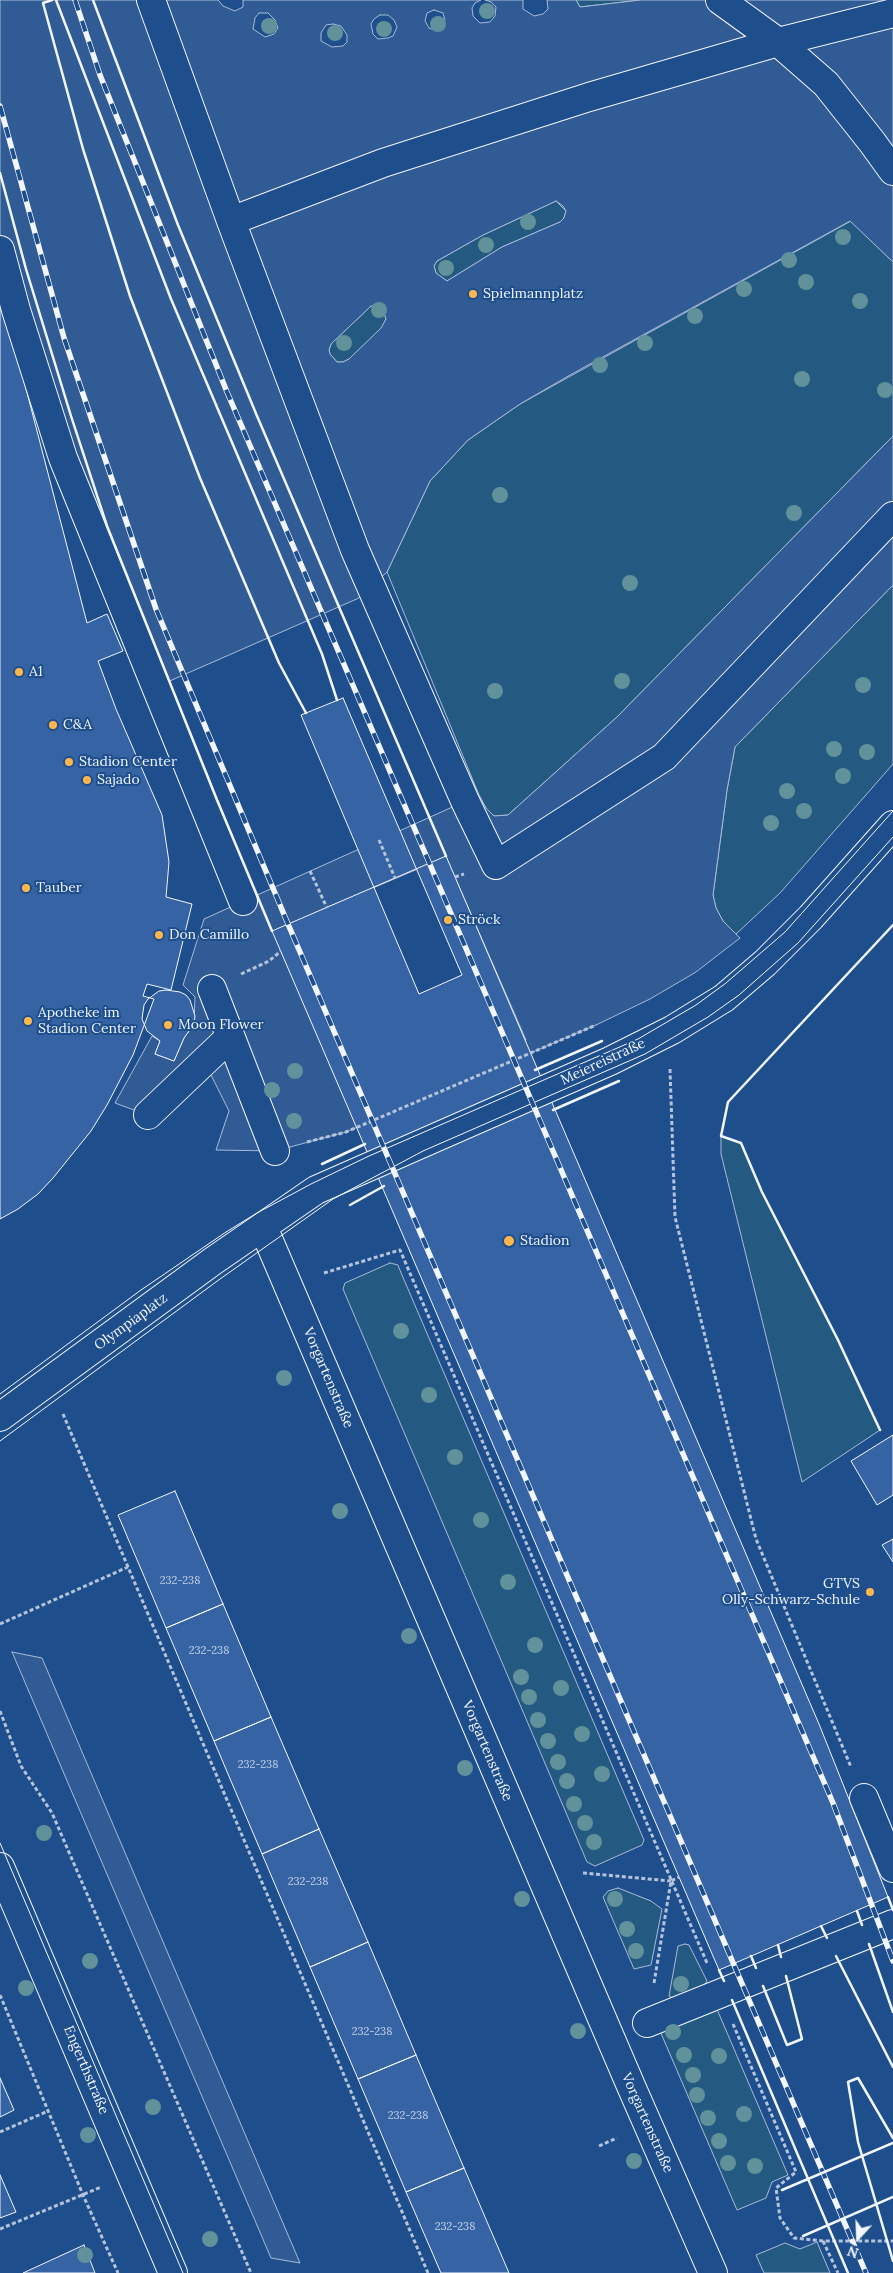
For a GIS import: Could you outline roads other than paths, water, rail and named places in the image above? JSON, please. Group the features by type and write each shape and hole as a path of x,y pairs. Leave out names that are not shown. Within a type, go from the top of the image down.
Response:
{"street":[{"path":"151,0 231,221 355,550 465,801 496,865 664,757 893,516"},
{"path":"720,0 778,42 826,84 893,171"},
{"path":"231,221 383,163 589,97 778,42 893,13"},
{"path":"0,250 16,310 63,458 243,901"},
{"name":"Meiereistraße","path":"263,1227 316,1190 610,1061 672,1030 724,998 765,963 811,917 893,825"},
{"path":"212,988 275,1151"},
{"path":"148,1115 230,1036"},
{"name":"Olympiaplatz","path":"0,1417 263,1227"},
{"name":"Vorgartenstraße","path":"263,1227 623,2068 713,2273"},
{"path":"864,1798 893,1868"},
{"name":"Engerthstraße","path":"0,1867 173,2273"},
{"path":"646,2023 893,1924"}],"tram line":[{"path":"0,1394 141,1290 257,1213 369,1156 638,1039 696,1005 726,983 785,932 893,811"},
{"path":"0,1441 220,1279 333,1199 423,1151 645,1054 708,1017 739,995 798,943 893,837"},
{"path":"0,1843 183,2273"}],"railway":[{"path":"75,0 100,75 227,392 833,1803 893,1961"},
{"path":"0,106 64,338 156,609 288,924 866,2273"}],"place":[{"name":"Spielmannplatz","path":"473,294"},
{"name":"A1","path":"19,672"},
{"name":"C&A","path":"53,725"},
{"name":"Stadion Center","path":"69,762"},
{"name":"Sajado","path":"87,780"},
{"name":"Tauber","path":"26,888"},
{"name":"Ströck","path":"448,920"},
{"name":"Don Camillo","path":"159,935"},
{"name":"Apotheke im Stadion Center","path":"28,1021"},
{"name":"Moon Flower","path":"168,1025"},
{"name":"Stadion","path":"509,1241"},
{"name":"GTVS Olly-Schwarz-Schule","path":"870,1592"}]}
